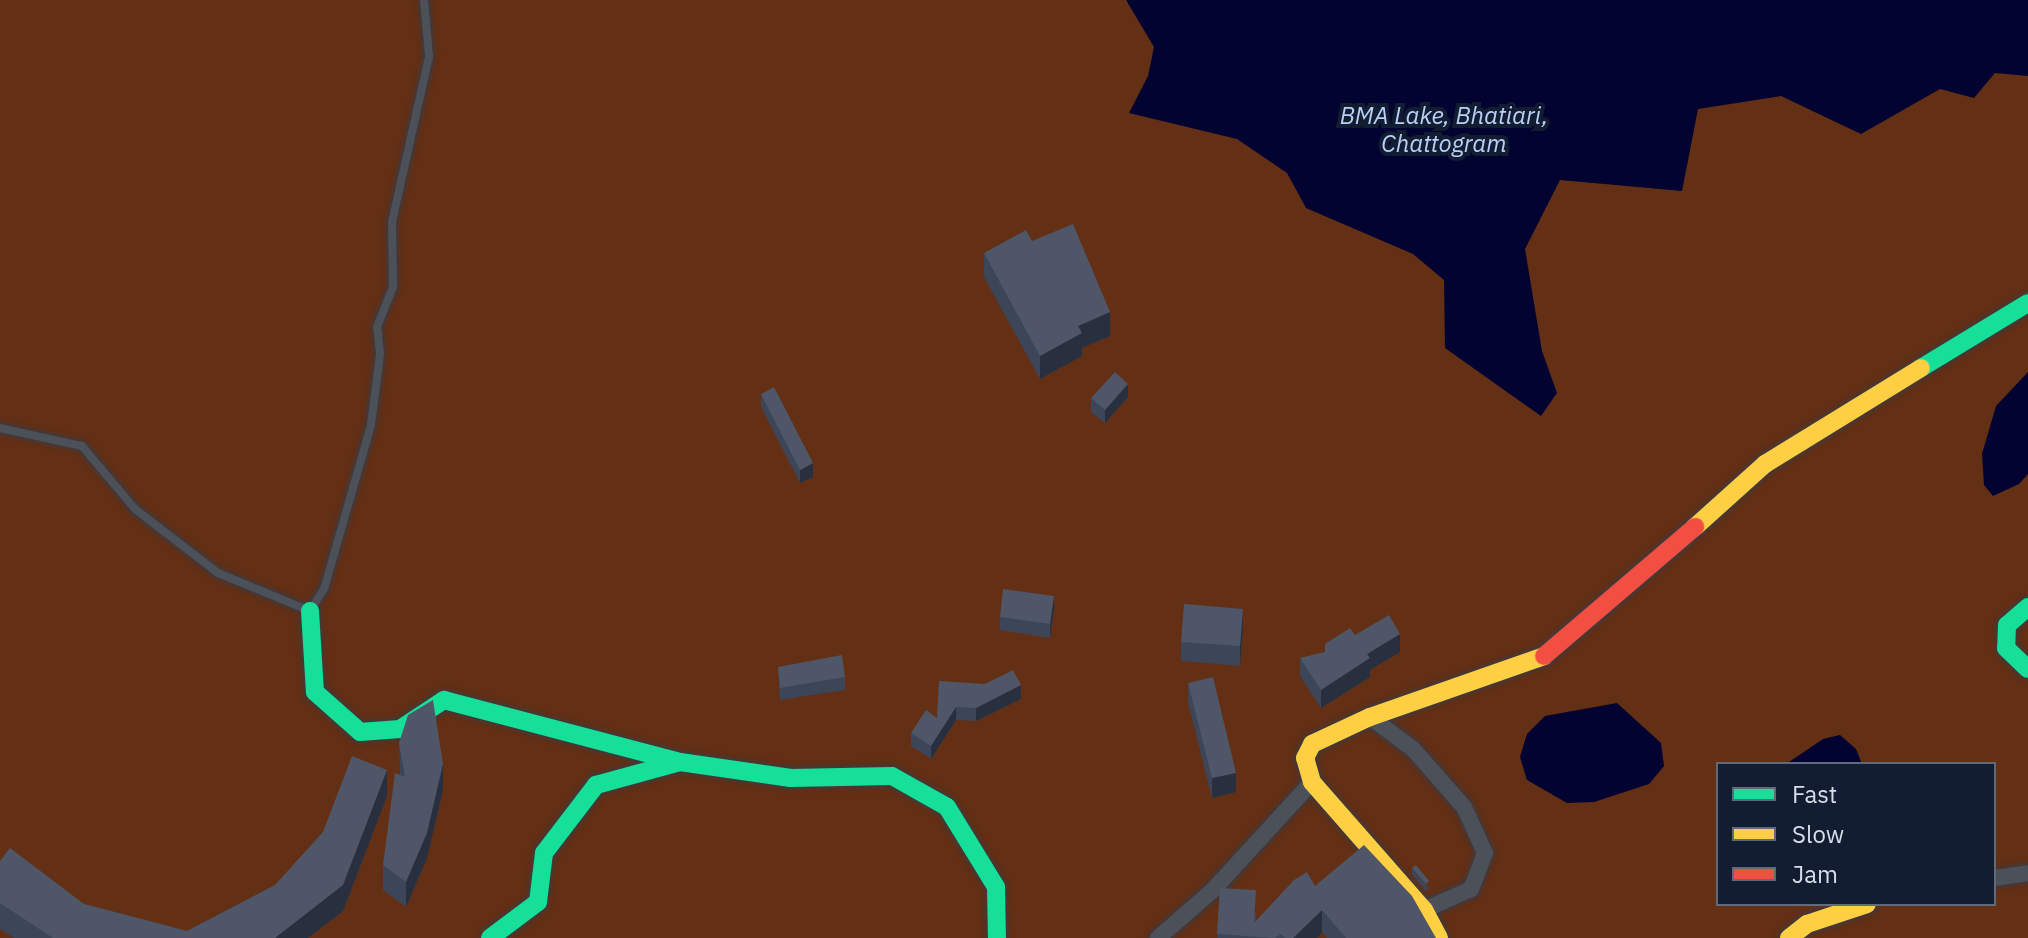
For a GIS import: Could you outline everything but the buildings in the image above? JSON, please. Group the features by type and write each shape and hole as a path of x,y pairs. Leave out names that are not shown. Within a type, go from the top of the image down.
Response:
{"street":[{"path":"1439,938 1424,910 1312,782 1305,758 1312,744 1370,717 1553,653 1765,464 2028,303"},
{"path":"2028,607 2007,625 2006,648 2028,669"},
{"path":"310,611 315,692 360,732 400,729 444,700 680,762 791,778 892,776 947,807 996,887 997,938"},
{"path":"1370,717 1413,749 1464,807 1485,853 1471,889 1424,910"},
{"path":"490,938 538,902 544,853 596,785 680,762"},
{"path":"1158,938 1213,890 1312,782"},
{"path":"1996,878 2028,873"},
{"path":"1789,938 1807,924 1861,906"}],"lane":[{"path":"0,428 82,446 135,509 218,573 310,611 324,589 371,425 380,354 377,327 393,287 392,222 429,56 424,0"}],"shaded area":[{"path":"0,0 2028,0 2028,938 0,938"}],"water":[{"name":"BMA Lake, Bhatiari, Chattogram","path":"1126,0 2028,0 2028,76 1995,73 1974,98 1940,89 1861,134 1781,96 1698,109 1682,191 1560,180 1525,249 1542,351 1557,393 1541,416 1445,348 1444,280 1413,254 1306,208 1287,173 1237,139 1129,113 1148,76 1154,47"},
{"path":"2028,372 2028,474 2019,484 1993,496 1984,485 1982,454 1996,406"},
{"path":"1617,703 1661,743 1664,766 1649,784 1594,802 1567,803 1527,780 1520,757 1527,734 1545,716"},
{"path":"1840,735 1856,749 1861,762 1789,762 1823,739"}],"traffic: fast":[{"path":"1921,368 2028,303"},
{"path":"2028,607 2007,625 2006,648 2028,669"},
{"path":"310,611 315,692 360,732 400,729 444,700 677,761"},
{"path":"490,938 538,902 544,853 596,785 680,762 791,778 892,776 947,807 996,887 997,938"}],"traffic: slow":[{"path":"1695,527 1765,464 1921,368"},
{"path":"1439,938 1424,910 1312,782 1305,758 1312,744 1370,717 1544,656"},
{"path":"1789,938 1807,924 1861,906"}],"traffic: jam":[{"path":"1544,656 1695,527"}]}
